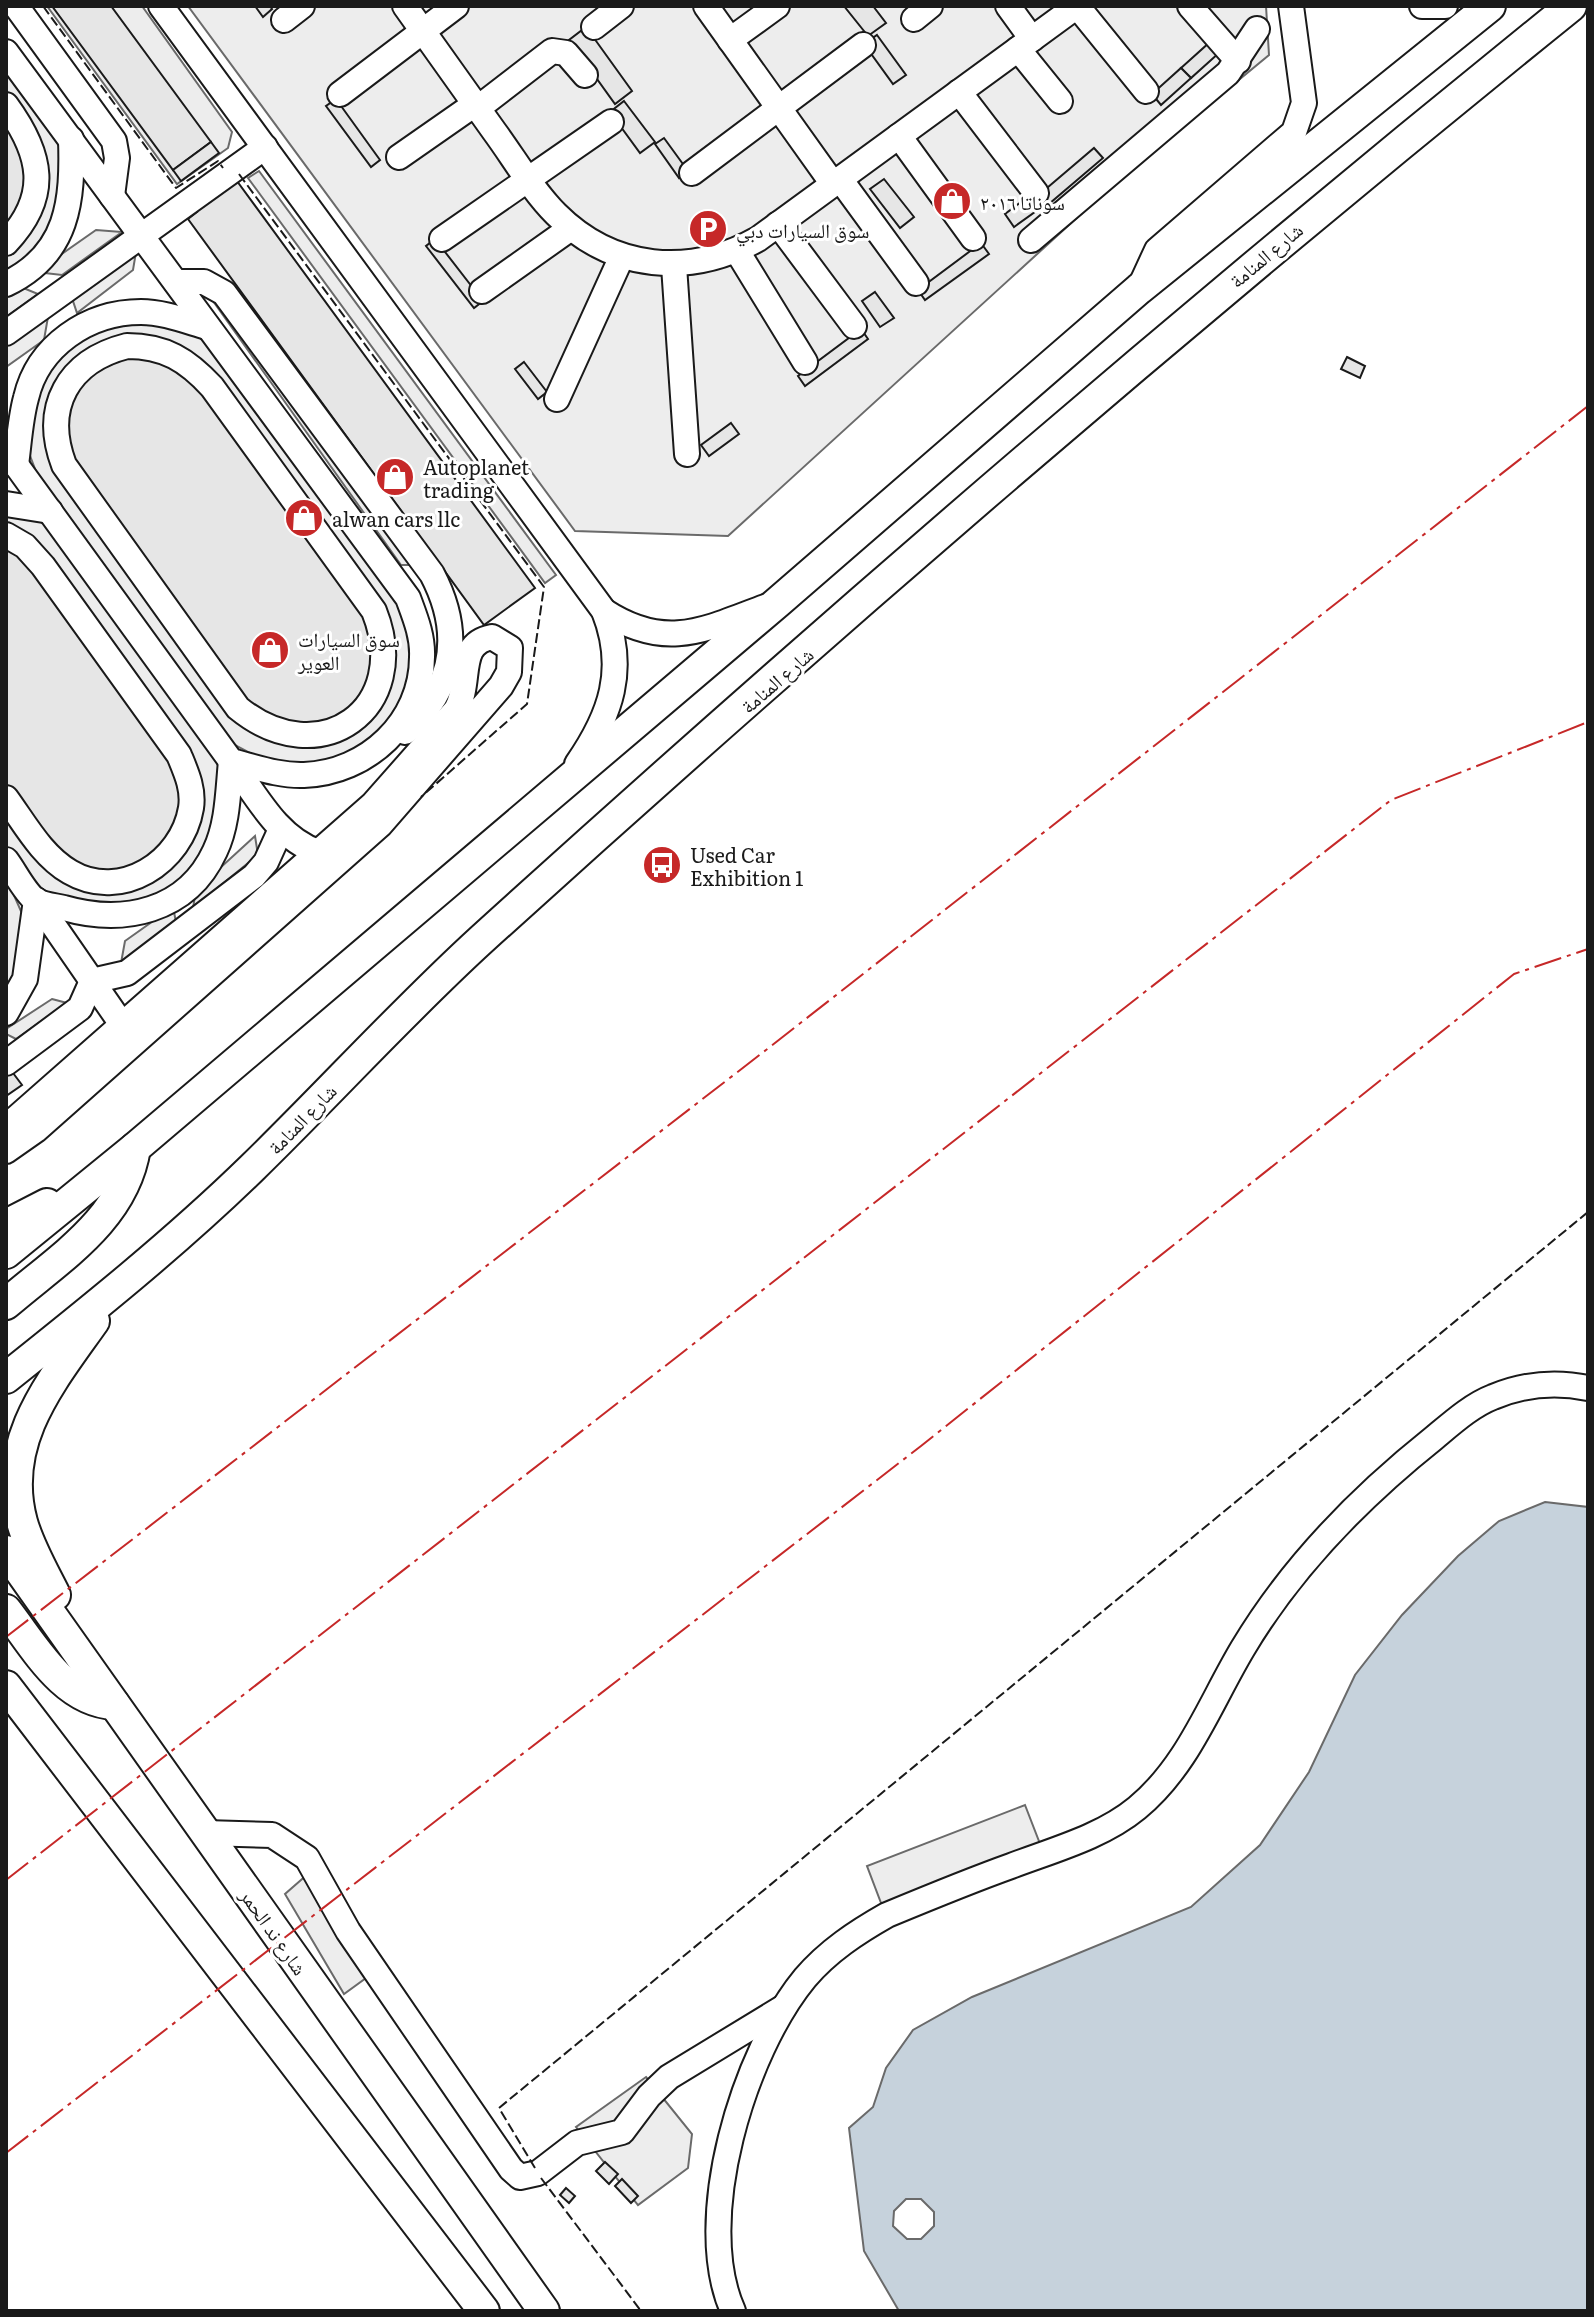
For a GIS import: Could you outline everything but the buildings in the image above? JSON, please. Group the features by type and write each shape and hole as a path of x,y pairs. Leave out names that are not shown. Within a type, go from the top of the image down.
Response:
{"main road":[{"path":"6,1253 135,1148 778,602 1139,289 1490,6"},
{"name":"شارع المنامة","path":"6,1378 116,1289 251,1169 479,942 737,713 1274,246 1571,6"},
{"path":"6,1304 105,1218 122,1193 135,1148"},
{"path":"6,1225 99,1178"},
{"path":"94,1676 29,1542 19,1512 15,1481 20,1442 34,1407 116,1289"},
{"name":"شارع ند الحمر","path":"6,1551 544,2311"},
{"path":"6,1610 63,1682 85,1698 114,1704"},
{"path":"6,1686 484,2311"},
{"path":"6,1698 35,1723"}],"street":[{"path":"16,6 114,141 117,158 112,196"},
{"path":"161,6 604,611 614,643 614,691 597,735 564,782"},
{"path":"405,6 529,179 571,228 622,256 674,266 716,259 737,251 1077,6 1146,91"},
{"path":"340,94 456,6"},
{"path":"594,27 621,6"},
{"path":"706,6 779,108 916,283"},
{"path":"730,40 777,6"},
{"path":"1008,6 1025,44 1060,101"},
{"path":"1190,6 1238,61"},
{"path":"1139,289 1157,250 1294,132 1304,103 1291,6"},
{"path":"1422,6 1445,6"},
{"path":"1031,240 1217,83 1238,61 1257,29"},
{"path":"692,173 863,45"},
{"path":"399,157 552,51 566,53 585,75"},
{"path":"6,52 408,598 419,627 422,657 418,688 406,717 380,747"},
{"path":"959,92 1036,193"},
{"path":"6,105 26,132 37,170 30,210 6,243"},
{"path":"442,239 611,122"},
{"path":"899,136 973,238"},
{"path":"70,333 46,303 15,279 53,244 65,222 71,197 71,139"},
{"path":"6,333 265,147"},
{"path":"778,224 854,326"},
{"path":"482,291 571,228"},
{"path":"737,251 805,362"},
{"path":"557,399 622,256"},
{"path":"674,266 687,454"},
{"path":"176,282 204,282 224,293 432,574 444,597 450,622 451,647 436,696 422,717 403,734 362,760 333,772 302,776 231,761"},
{"path":"207,327 143,312 117,313 70,333 50,351 31,385 11,458 281,829 292,840 318,852"},
{"path":"127,346 147,346 184,360 212,387 275,474 361,592 383,633 385,658 374,692 351,720 330,732 306,737 282,735 260,726 238,708 64,465 57,446 56,417 65,389 91,360 127,346"},
{"path":"275,474 301,455"},
{"path":"6,504 50,511"},
{"path":"6,535 25,546 179,755 190,783 191,805 186,828 175,848 160,864 140,876 118,882 95,881 73,875 47,854 6,798"},
{"path":"79,617 139,573"},
{"path":"361,592 389,573"},
{"path":"604,611 643,630 684,634 714,627 778,602"},
{"path":"6,1127 373,804 456,710 463,697 467,655 472,645 492,637 510,648 509,672 501,686 380,825 36,1130 6,1151"},
{"path":"179,755 238,708"},
{"path":"36,900 103,917 144,912 180,894 200,875 215,852 224,826 231,761"},
{"path":"92,981 127,973 254,876 271,854 281,829"},
{"path":"47,854 10,874 36,900 121,1023"},
{"path":"6,1013 25,979 36,900"},
{"path":"6,1063 80,1008 92,981"},
{"path":"733,2311 719,2260 717,2217 722,2174 748,2088 785,2006 805,1978 857,1932 887,1915 1100,1831 1135,1810 1165,1783 1188,1749 1244,1646 1289,1581 1340,1522 1397,1468 1491,1398 1528,1385 1567,1383 1588,1388"},
{"path":"205,1833 272,1835 307,1858 348,1931 511,2169 520,2177 538,2173 577,2143 614,2137 622,2132 657,2087 669,2077 785,2006"}],"shaded area":[{"path":"47,6 142,6 232,132 228,148 177,184"},
{"name":"سوق السيارات دبي","path":"188,6 1266,6 1269,55 1126,173 728,536 575,531"},
{"path":"6,56 68,158 46,245 6,274"},
{"path":"259,171 556,575 545,583 248,178"},
{"path":"96,230 122,232 62,275 36,272"},
{"path":"137,246 133,270 77,313 71,295"},
{"path":"198,280 424,565 401,565"},
{"path":"16,285 38,294 6,317 6,292"},
{"path":"49,311 44,340 6,367 6,342"},
{"path":"111,316 195,321 419,630 409,701 364,752 321,767 273,765 229,742 40,482 29,453 29,408 46,366"},
{"path":"6,500 49,520 224,761 220,835 166,898 76,909 33,887 6,856"},
{"path":"255,836 258,855 193,908 196,890"},
{"path":"6,877 24,918 24,954 6,999"},
{"path":"173,907 176,922 121,963 125,941"},
{"path":"52,999 67,1003 16,1039 6,1034 6,1029"},
{"path":"1545,1502 1588,1507 1588,2311 899,2311 864,2251 849,2128 873,2107 886,2068 913,2030 972,1997 1191,1907 1260,1845 1309,1772 1355,1675 1402,1615 1458,1556 1499,1521","holes":["906,2199 921,2199 934,2212 934,2226 921,2239 907,2239 893,2226 894,2211"]},
{"path":"1025,1805 1047,1862 889,1924 867,1866"},
{"path":"309,1873 377,1970 344,1994 285,1894"},
{"path":"646,2077 692,2134 688,2168 638,2205 576,2127"}],"fence":[{"path":"43,6 176,188 218,161 223,168"},
{"path":"239,174 544,587 527,704 421,797"},
{"path":"535,2168 499,2108 1588,1212"},
{"path":"541,2178 641,2311"}],"power":[{"path":"6,1637 766,1050 1588,406"},
{"path":"6,1880 1391,800 1588,722"},
{"path":"6,2153 921,1446 1514,974 1588,949"}],"place":[{"name":"سوناتا ٢٠١٦","path":"952,201"},
{"name":"سوق السيارات دبي","path":"708,229"},
{"name":"Autoplanet trading","path":"395,477"},
{"name":"alwan cars llc","path":"304,518"},
{"name":"سوق السيارات العوير","path":"270,650"},
{"name":"Used Car Exhibition 1","path":"662,865"}]}
